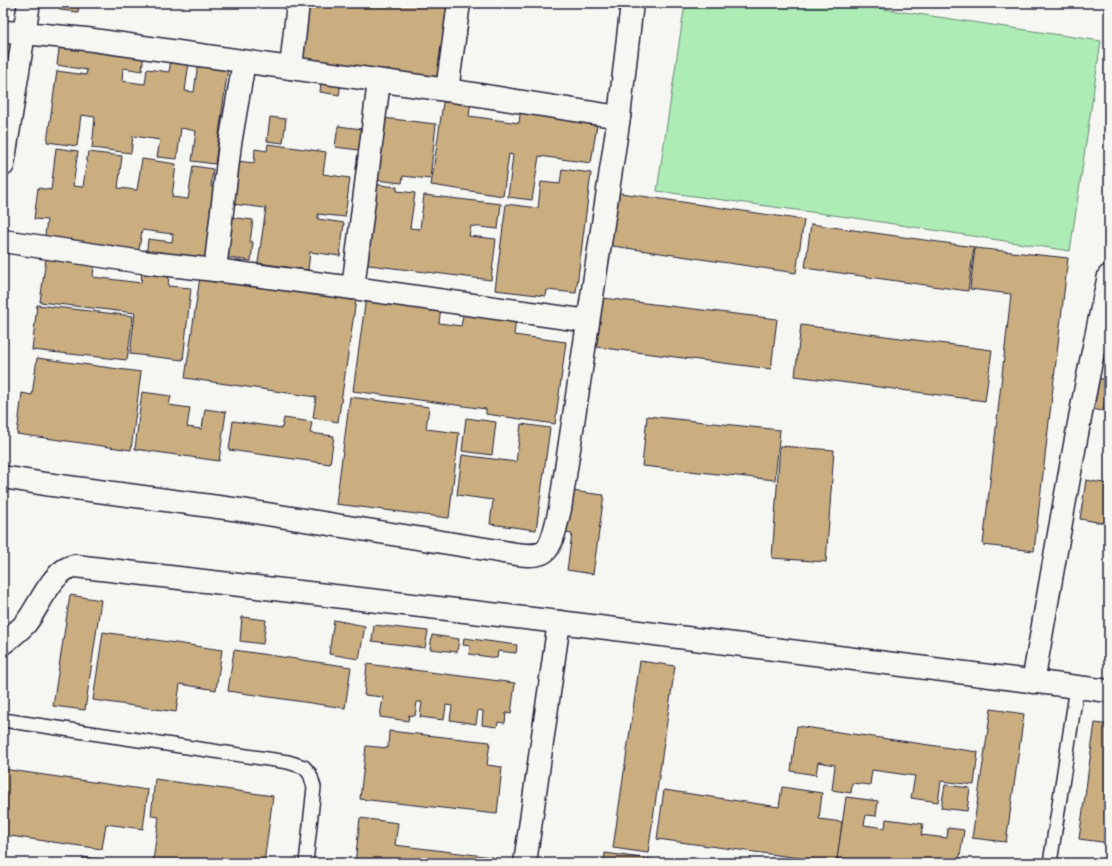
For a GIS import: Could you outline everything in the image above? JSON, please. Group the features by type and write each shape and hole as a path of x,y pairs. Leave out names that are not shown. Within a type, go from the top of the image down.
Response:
{"street":[{"path":"3,165 13,32 29,3"},
{"path":"291,68 298,3"},
{"path":"447,90 459,3"},
{"path":"3,477 248,511 498,551 528,555 538,554 547,550 560,509 619,117 632,3"},
{"path":"13,32 86,39 447,90 619,117"},
{"path":"215,270 230,144 244,62"},
{"path":"353,288 379,81"},
{"path":"3,241 142,262 353,288 588,321"},
{"path":"1033,682 1079,422 1109,276"},
{"path":"3,643 16,634 27,621 60,573 69,566 75,566 559,622 1109,692"},
{"path":"525,863 559,622"}],"lane":[{"path":"1050,863 1077,688"},
{"path":"3,720 280,761 304,767 310,774 314,787 306,863"}],"green space":[{"path":"685,3 843,3 1101,41 1070,251 855,218 657,191"}],"building":[{"path":"61,3 79,3 78,12 60,10"},
{"path":"305,3 455,3 444,84 297,64"},
{"path":"60,41 144,52 142,71 123,68 122,81 145,84 147,69 169,72 171,59 189,62 185,91 194,92 198,63 228,67 215,164 192,161 196,131 181,128 177,159 157,157 160,140 133,136 131,153 92,148 95,117 81,115 77,146 47,142 57,71 86,75 87,70 57,65"},
{"path":"322,75 342,78 339,95 320,92"},
{"path":"444,96 471,100 469,116 519,123 521,107 598,118 591,163 539,156 532,200 508,197 513,155 509,154 503,196 431,185"},
{"path":"270,117 286,119 283,143 267,141"},
{"path":"383,118 436,124 430,179 403,176 402,183 376,180"},
{"path":"338,126 362,129 359,150 335,147"},
{"path":"268,144 326,152 323,174 350,178 345,217 318,214 318,219 344,223 340,256 310,252 308,270 258,263 266,208 232,204 237,161 254,163 255,149 267,151"},
{"path":"56,148 78,151 73,186 83,187 88,152 122,156 118,188 137,190 142,159 176,164 172,197 188,199 193,166 213,169 211,187 222,188 211,267 146,258 148,239 172,242 173,234 142,230 138,256 44,243 47,220 34,219 38,188 51,190"},
{"path":"562,169 591,173 576,293 547,290 546,296 495,290 506,204 538,208 541,182 560,184"},
{"path":"371,184 397,187 397,191 415,193 410,228 420,229 424,195 501,204 498,229 471,226 469,236 496,239 491,280 361,264"},
{"path":"614,192 804,220 796,273 606,245"},
{"path":"229,217 253,220 250,242 253,242 251,261 223,257"},
{"path":"811,224 974,247 968,291 805,268"},
{"path":"975,248 1068,258 1034,551 983,545 1011,294 970,289"},
{"path":"46,258 94,264 93,277 141,283 142,271 169,274 168,286 191,288 183,360 130,354 135,313 40,302"},
{"path":"200,277 356,300 338,422 313,418 316,397 185,378"},
{"path":"366,297 441,307 439,323 461,326 464,310 516,318 514,335 566,342 555,424 486,414 486,409 353,391"},
{"path":"595,297 777,319 771,369 588,346"},
{"path":"37,305 133,316 127,360 32,350"},
{"path":"801,325 992,350 985,401 795,376"},
{"path":"37,358 141,372 131,450 17,434 22,393 32,395"},
{"path":"1091,377 1108,380 1103,411 1086,408"},
{"path":"142,392 171,396 169,405 190,408 187,427 202,429 205,409 226,412 219,461 135,449"},
{"path":"1109,394 1109,411 1106,410"},
{"path":"350,397 429,407 426,429 459,433 449,518 336,504"},
{"path":"647,416 780,430 775,480 642,466"},
{"path":"284,418 312,422 310,433 334,436 330,464 229,450 233,421 282,428"},
{"path":"466,418 496,422 492,455 462,451"},
{"path":"521,424 550,428 536,530 490,524 493,500 457,495 462,455 516,462"},
{"path":"780,446 834,450 826,562 772,558"},
{"path":"1086,480 1109,484 1109,524 1080,519"},
{"path":"571,491 604,495 593,574 567,570 572,534 566,533"},
{"path":"70,595 101,600 85,710 53,706"},
{"path":"242,617 266,620 263,644 240,641"},
{"path":"334,620 365,626 359,659 329,654"},
{"path":"374,625 428,631 425,648 372,641"},
{"path":"103,632 222,650 216,690 180,684 176,712 93,700"},
{"path":"432,635 459,639 457,652 430,649"},
{"path":"464,638 517,645 516,653 498,651 497,658 469,654 470,646 463,645"},
{"path":"234,650 351,667 345,708 228,691"},
{"path":"640,661 675,666 648,853 613,848"},
{"path":"367,664 515,683 511,714 506,713 505,723 498,722 497,727 482,725 483,711 478,710 476,724 450,720 452,706 446,705 444,720 420,717 422,702 417,702 415,716 409,715 408,721 380,717 383,697 364,695"},
{"path":"991,709 1024,714 1006,842 972,838"},
{"path":"1095,723 1109,725 1109,843 1079,839"},
{"path":"797,726 978,752 974,785 941,781 938,802 911,798 915,776 872,770 870,785 852,783 851,793 832,790 835,765 818,762 816,775 791,771"},
{"path":"389,731 490,742 487,765 502,767 497,814 360,799 366,746 388,748"},
{"path":"3,769 148,790 143,829 106,824 102,849 3,835 6,810 3,809"},
{"path":"155,779 273,796 264,863 166,863 153,861 159,817 151,816"},
{"path":"945,785 970,788 967,811 941,808"},
{"path":"782,787 822,793 819,819 842,822 837,863 657,839 664,790 779,807"},
{"path":"846,797 878,801 876,816 866,815 864,825 885,828 886,819 923,824 921,835 947,838 948,828 964,830 959,863 868,863 837,859"},
{"path":"360,818 398,823 395,845 492,857 491,863 355,863"},
{"path":"605,853 671,862 671,863 604,863"},
{"path":"83,857 111,861 111,863 82,863"}]}
